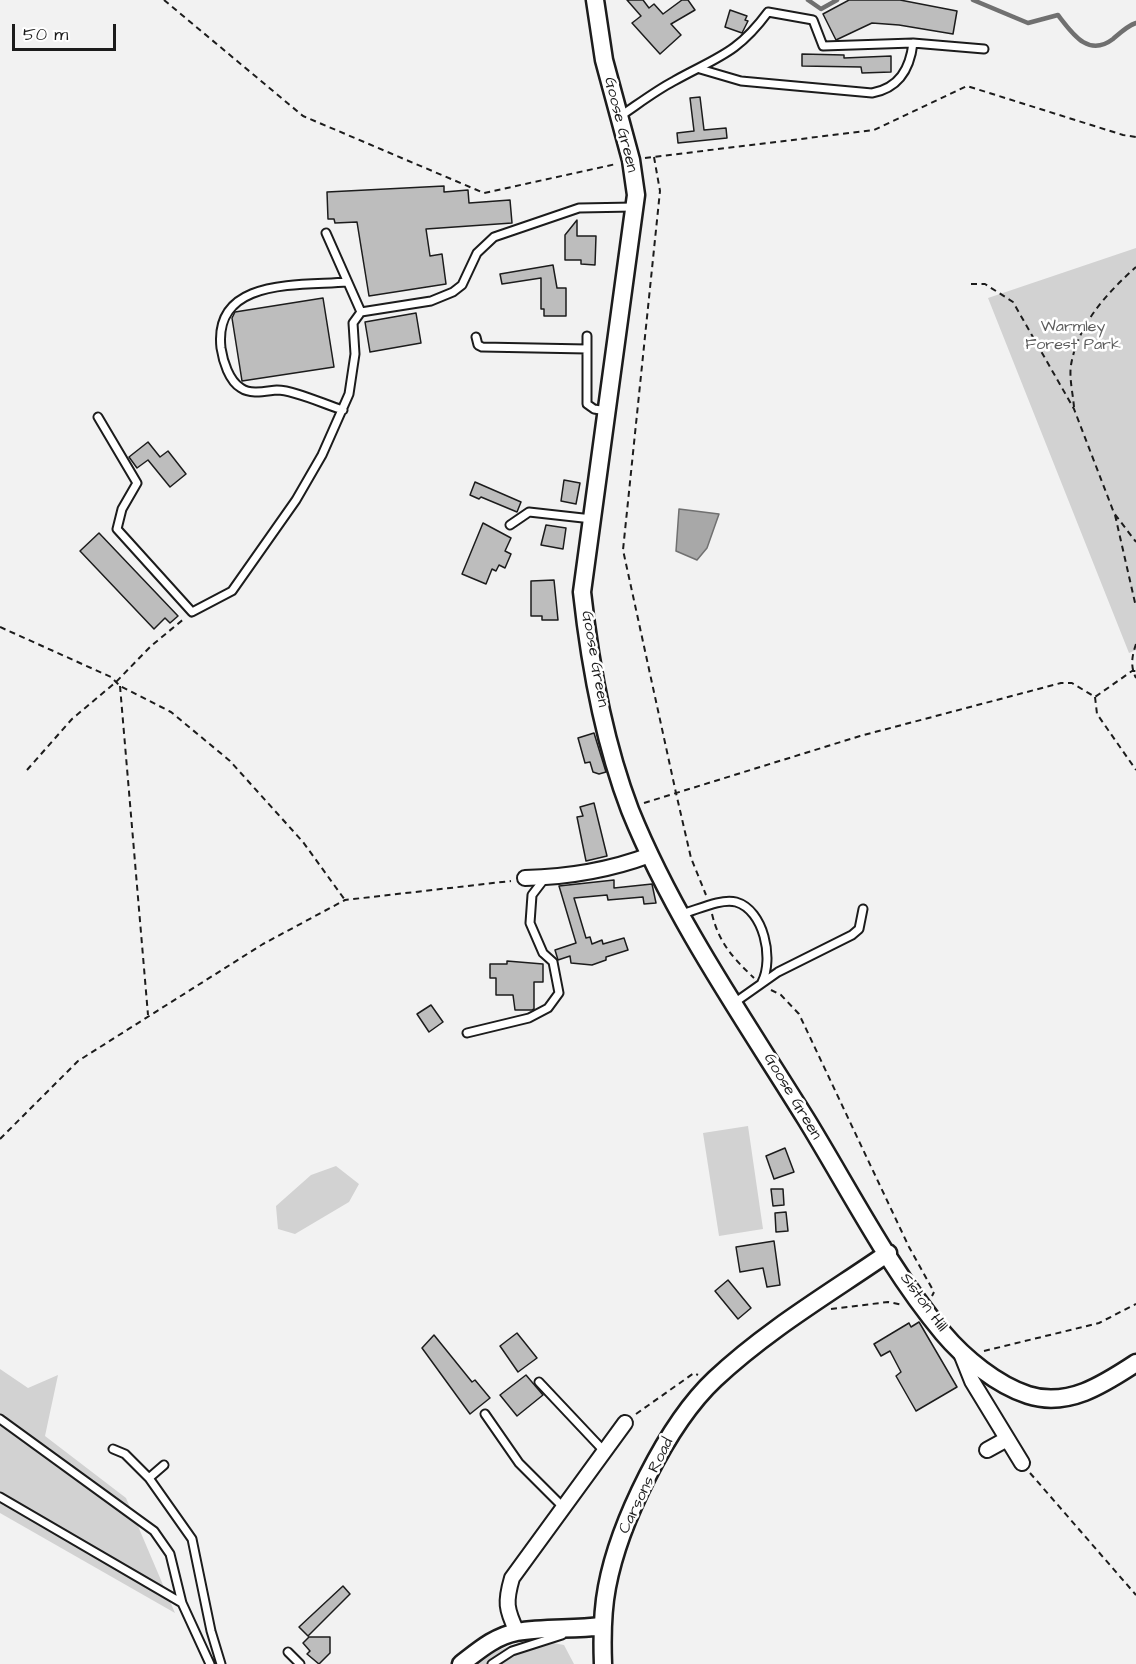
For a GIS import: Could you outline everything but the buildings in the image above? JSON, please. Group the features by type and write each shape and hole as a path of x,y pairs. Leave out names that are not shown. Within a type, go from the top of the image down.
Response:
{"street":[{"name":"Goose Green","path":"595,0 604,60 631,160 636,195 582,592 587,640 610,744 629,808 650,855 682,914 888,1252"},
{"path":"525,878 545,878 618,867 650,855"},
{"name":"Siston Hill","path":"888,1252 925,1310 960,1351 1006,1385 1028,1395 1050,1400 1073,1397 1106,1382 1136,1363"},
{"name":"Carsons Road","path":"603,1664 602,1626 607,1586 619,1544 665,1444 713,1381 750,1348 888,1252"},
{"name":"Siston Hill","path":"960,1351 972,1381 1022,1463"},
{"path":"517,1632 507,1611 506,1598 512,1578 562,1506 625,1423"},
{"path":"987,1450 1007,1439"},
{"path":"461,1664 488,1643 517,1632 576,1630 602,1626"}],"lane":[{"path":"619,117 674,81 715,62 750,36 768,12 813,20 823,46 914,43 984,49"},
{"path":"700,69 741,81 872,93 883,91 902,78 911,59 914,43"},
{"path":"98,417 137,483 122,509 117,529 192,612 232,591 301,491 322,455 343,410 354,367 353,323 361,312 431,301 448,295 462,285 477,253 495,237 579,208 634,207"},
{"path":"326,233 361,312"},
{"path":"343,410 280,390 249,391 241,388 227,369 220,341 228,309 248,294 286,287 347,282"},
{"path":"587,336 587,404 594,409 607,411"},
{"path":"476,337 478,345 482,347 587,350"},
{"path":"510,525 530,512 592,519"},
{"path":"467,1033 530,1018 548,1008 559,993 553,962 543,953 530,923 532,895 545,878"},
{"path":"682,914 734,901 747,907 758,921 766,944 767,972 761,984"},
{"path":"735,1003 778,972 852,935 859,928 863,909"},
{"path":"539,1382 604,1451"},
{"path":"485,1414 519,1463 562,1506"},
{"path":"0,1419 154,1531 170,1554 182,1603 210,1664"},
{"path":"113,1449 125,1454 149,1478 192,1539 211,1631 221,1664"},
{"path":"149,1478 164,1465"},
{"path":"0,1497 182,1603"},
{"path":"492,1664 512,1651 576,1630"},
{"path":"288,1652 300,1664"}],"path":[{"path":"164,0 303,116 484,193 631,160 874,130 966,86 1136,137"},
{"path":"654,158 660,191 623,550 691,858 710,906 717,934 729,954 761,984 781,995 799,1014 909,1247 934,1292 925,1310 888,1302 829,1310 816,1303"},
{"path":"1074,409 1071,366 1080,335 1104,296 1136,267"},
{"path":"970,284 985,284 1013,302 1074,409 1114,513 1136,607"},
{"path":"1114,513 1136,542"},
{"path":"27,770 72,719 116,682 151,646 192,612"},
{"path":"0,627 111,678 120,686 171,712 230,761 303,842 345,900"},
{"path":"1136,644 1132,655 1136,678"},
{"path":"1095,697 1134,671"},
{"path":"629,808 860,736 1061,683 1072,683 1095,697"},
{"path":"120,686 148,1016"},
{"path":"1095,697 1097,714 1136,770"},
{"path":"0,1139 78,1060 263,944 345,900 525,878"},
{"path":"960,1351 990,1351 1025,1343 1099,1323 1136,1304"},
{"path":"625,1423 694,1373 713,1381"},
{"path":"1022,1463 1059,1510 1136,1595"}],"green space":[{"name":"Warmley Forest Park","path":"1136,248 1136,650 1129,653 988,298"},
{"path":"748,1126 763,1229 719,1236 703,1133"},
{"path":"336,1166 359,1184 349,1202 295,1234 278,1229 276,1206 311,1175"},
{"path":"0,1369 28,1388 58,1375 45,1436 126,1498 175,1613 0,1513"},
{"path":"542,1641 564,1645 574,1664 476,1664 507,1647"}],"shaded area":[{"path":"679,509 719,514 707,548 697,560 676,551"}],"waterway":[{"path":"808,0 821,9 837,0"},
{"path":"973,0 1028,23 1058,15 1075,36 1088,45 1104,44 1136,23"}]}
